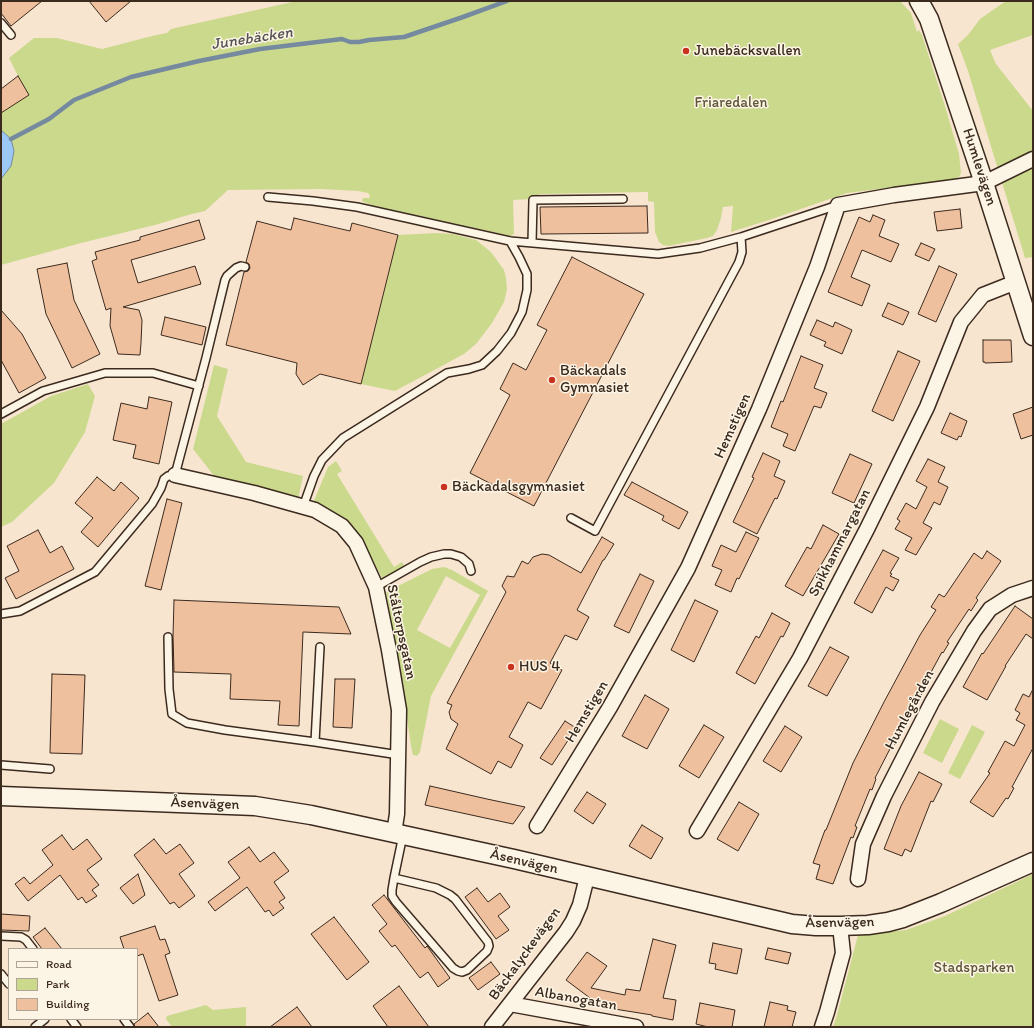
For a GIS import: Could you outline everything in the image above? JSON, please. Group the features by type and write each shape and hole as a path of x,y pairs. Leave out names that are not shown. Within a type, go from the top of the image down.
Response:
{"street":[{"name":"Humlevägen","path":"919,1 929,19 1032,330"},
{"path":"838,205 894,195 984,183 1033,159"},
{"name":"Hemstigen","path":"538,826 610,707 688,568 759,409 817,267 838,205"},
{"name":"Spikhammargatan","path":"697,831 800,658 867,529 927,407 961,322 983,295 1016,282"},
{"name":"Ståltorpsgatan","path":"176,475 254,493 315,510 342,526 356,543 376,587 400,710 397,814 398,834"},
{"name":"Humlegården","path":"858,879 863,844 884,796 934,698 974,631 990,609 1012,595 1033,588"},
{"name":"Åsenvägen","path":"1,796 255,806 310,815 514,859 792,924 840,926 868,925 888,922 903,918 941,903 1033,862"},
{"name":"Bäckalyckevägen","path":"492,1027 566,932 580,905 587,877"},
{"path":"822,1027 843,953 840,926"},
{"name":"Albanogatan","path":"510,1004 636,1027"}],"lane":[{"path":"1,23 11,35"},
{"path":"268,197 326,202 362,208 510,241 658,254 700,248 838,205"},
{"path":"532,243 533,200 624,199"},
{"path":"571,518 595,531 739,262 742,252 741,236"},
{"path":"303,507 314,476 322,460 343,438 447,373 482,365 497,351 511,333 522,312 527,290 527,274 510,241"},
{"path":"1,614 20,612 95,572 152,504 162,488 164,479 168,476 176,475 225,280 227,276 236,268 241,266 245,267"},
{"path":"1,414 43,391 105,373 153,373 199,386"},
{"path":"376,587 420,562 431,557 444,554 451,554 461,557 469,564 471,571"},
{"path":"168,637 169,689 172,714 187,723 225,730 399,755"},
{"path":"315,742 320,647"},
{"path":"1,765 50,769"},
{"path":"394,878 436,888 444,891 455,899 488,942 489,946 487,951 467,970 462,972 458,971 453,968 392,896 398,834"},
{"path":"1,936 22,937 32,948"},
{"path":"1,974 8,983"}],"green space":[{"name":"Friaredalen","path":"297,1 900,1 911,13 917,32 919,30 922,35 959,154 961,173 959,177 951,180 847,193 731,232 733,206 723,207 717,230 713,236 669,246 663,245 659,242 655,232 654,202 648,201 648,192 540,194 530,199 513,200 514,234 511,236 374,206 362,201 363,198 369,198 370,196 368,193 358,191 321,189 228,190 205,211 1,265 1,113 29,95 9,58 34,38 57,38 102,49 167,33 171,29"},
{"path":"1006,1 1033,1 1033,35 990,50 996,64 1033,111 1033,257 1025,258 968,71 958,44 968,35 980,19"},
{"path":"436,233 453,234 476,240 491,252 504,270 507,289 504,302 492,323 476,344 464,354 395,391 361,384 398,235"},
{"path":"214,365 228,369 217,416 246,462 303,476 298,499 215,477 193,449"},
{"path":"88,384 95,396 85,432 54,483 12,522 1,527 1,424 51,396"},
{"path":"336,461 342,471 337,474 394,567 402,562 405,567 382,578 366,548 339,517 329,510 313,503 328,467"},
{"path":"444,567 452,570 488,591 431,696 420,752 417,756 413,755 411,746 399,662 386,592 432,569","holes":["446,576 480,595 450,648 417,630"]},
{"path":"940,719 959,729 942,763 923,753"},
{"path":"972,725 985,732 960,779 948,773"},
{"name":"Stadsparken","path":"1033,874 1033,1027 833,1027 858,935 906,930 945,916"},
{"path":"206,1005 213,1010 246,1007 246,1027 172,1027 166,1019 167,1016"}],"water":[{"path":"1,130 11,139 14,151 11,166 1,179"}],"building":[{"path":"1,1 42,1 11,26 1,13"},
{"path":"89,1 131,1 106,22"},
{"path":"18,76 29,95 1,113 1,89"},
{"path":"647,206 648,233 541,234 540,207"},
{"path":"960,209 962,228 937,231 934,212"},
{"path":"873,215 885,220 879,236 899,244 891,262 862,250 851,277 870,285 862,306 828,292 859,217 870,222"},
{"path":"294,218 350,231 352,223 398,235 361,384 320,374 303,385 296,374 297,363 226,345 244,272 248,271 250,268 249,264 246,262 257,221 291,230"},
{"path":"199,220 205,239 131,260 138,283 195,266 201,284 123,307 139,310 142,320 140,355 118,354 110,326 111,308 106,310 92,261 97,259 95,252 140,240 140,237"},
{"path":"921,243 935,249 929,261 915,255"},
{"name":"Bäckadals Gymnasiet","path":"572,257 644,294 534,506 470,473 510,395 500,389 513,363 526,370 547,330 537,325"},
{"path":"67,263 74,300 100,354 72,368 46,314 37,269"},
{"path":"939,266 957,274 936,322 918,314"},
{"path":"888,303 909,312 903,325 882,316"},
{"path":"1,310 22,334 46,378 19,393 1,360"},
{"path":"165,317 206,327 202,345 161,335"},
{"path":"817,320 833,327 835,322 852,330 842,354 824,346 826,342 810,335"},
{"path":"983,340 1011,340 1012,362 983,362"},
{"path":"898,351 920,361 893,421 872,411"},
{"path":"801,356 823,365 814,388 827,393 821,408 814,406 795,451 783,446 788,434 771,427 781,401 783,402"},
{"path":"149,397 172,402 159,464 133,458 136,445 113,440 121,403 147,409"},
{"path":"1033,407 1033,435 1021,439 1013,414"},
{"path":"950,413 967,421 961,437 959,436 957,440 941,433"},
{"path":"763,453 780,461 774,476 785,481 777,499 775,498 757,534 733,522 754,478 752,477"},
{"path":"850,454 872,464 854,503 832,493"},
{"path":"928,459 945,467 938,482 948,487 940,505 934,502 923,523 932,528 916,555 905,550 912,538 895,529 900,521 897,519 906,503 916,509 927,487 916,481"},
{"path":"97,477 114,491 121,482 139,498 98,547 81,532 93,518 75,503"},
{"path":"632,482 688,512 679,529 662,520 664,516 624,495"},
{"path":"167,499 182,503 161,590 145,586"},
{"path":"823,525 839,534 803,596 785,586 807,547 811,549"},
{"path":"38,530 50,553 62,546 74,569 16,599 5,578 19,571 7,546"},
{"path":"746,532 759,538 731,592 715,585 722,570 712,566 721,545 736,552"},
{"name":"HUS 4","path":"602,537 614,544 603,560 577,610 589,617 577,640 565,635 550,663 562,670 541,709 528,702 509,737 523,745 511,768 498,761 491,774 446,749 458,724 451,719 449,712 452,705 447,703 506,592 502,586 507,576 514,577 522,561 528,564 533,557 542,554 549,555 581,573"},
{"path":"883,550 899,558 890,573 892,574 890,576 899,580 893,591 886,587 872,613 854,603"},
{"path":"987,551 1001,561 976,598 978,600 971,611 969,609 947,642 949,643 943,653 942,652 923,687 925,688 919,699 917,697 899,732 901,733 895,745 893,743 875,778 876,779 872,790 870,789 855,826 857,827 853,838 851,837 833,884 816,879 820,865 813,863 853,763 920,635 936,610 931,607 939,594 944,597 945,596 974,553 982,559"},
{"path":"640,574 654,581 629,633 614,626"},
{"path":"174,600 339,607 351,634 303,632 299,726 278,725 280,701 230,699 231,674 174,672"},
{"path":"695,600 718,611 694,662 671,650"},
{"path":"1015,606 1033,619 1033,639 1026,634 1005,666 987,700 963,687 982,653 983,654"},
{"path":"772,613 790,623 783,637 781,636 755,684 736,673 756,636 759,638"},
{"path":"830,647 849,657 827,696 808,686"},
{"path":"52,674 85,675 82,754 50,753"},
{"path":"335,679 355,679 352,728 333,727"},
{"path":"1033,689 1033,748 1012,787 1014,788 1008,799 1006,798 993,817 970,802 990,773 988,772 1005,741 1014,746 1025,725 1016,720 1020,713 1015,710 1023,694 1029,697"},
{"path":"645,695 669,709 647,749 622,736"},
{"path":"565,721 576,728 552,765 540,758"},
{"path":"704,725 724,737 699,778 679,766"},
{"path":"785,726 802,737 781,772 763,761"},
{"path":"919,772 942,784 933,802 931,801 911,852 905,849 902,856 884,849 901,806"},
{"path":"430,786 525,807 513,824 425,805"},
{"path":"587,792 606,804 593,824 574,811"},
{"path":"739,802 759,814 738,851 717,839"},
{"path":"642,825 663,838 651,859 629,846"},
{"path":"62,835 73,850 87,839 102,859 87,870 99,885 92,890 97,896 86,903 82,897 78,900 60,875 28,901 15,884 24,877 30,884 53,865 42,850"},
{"path":"154,839 166,854 180,844 194,863 179,874 195,896 179,908 174,902 170,904 134,855"},
{"path":"249,847 260,862 274,852 289,871 274,882 285,898 279,902 284,908 273,916 269,910 265,912 247,887 215,911 208,902 240,878 228,862"},
{"path":"138,874 145,895 133,904 120,888"},
{"path":"477,888 488,902 500,893 510,907 498,916 509,930 496,939 465,897"},
{"path":"384,895 425,948 427,946 450,978 438,987 428,972 420,978 395,945 392,947 379,931 387,924 372,905"},
{"path":"1,914 30,916 29,931 1,930"},
{"path":"334,917 369,962 347,980 311,934"},
{"path":"155,926 160,940 165,939 170,953 165,955 178,995 159,1001 143,954 138,956 138,948 124,948 120,937"},
{"path":"45,928 61,948 41,948 33,937"},
{"path":"653,939 676,945 663,998 676,1000 673,1020 602,1007 566,980 587,952 607,966 591,988 625,995 626,989 640,991"},
{"path":"713,943 742,949 737,974 715,969 716,964 709,963"},
{"path":"768,948 791,953 788,964 765,959"},
{"path":"491,962 500,974 478,990 469,978"},
{"path":"399,986 429,1027 388,1027 373,1006"},
{"path":"770,1002 788,1006 787,1010 796,1012 792,1027 764,1027"},
{"path":"700,1003 735,1010 732,1027 708,1027 696,1024"},
{"path":"297,1007 312,1027 270,1027"},
{"path":"148,1013 159,1027 135,1027 134,1024"}],"waterway":[{"name":"Junebäcken","path":"11,139 49,119 74,100 131,77 199,61 260,49 342,39 350,42 359,42 404,37 507,1"}],"place":[{"name":"Junebäcksvallen","path":"686,51"},
{"name":"Bäckadals Gymnasiet","path":"552,380"},
{"name":"Bäckadalsgymnasiet","path":"444,487"},
{"name":"HUS 4","path":"511,667"}]}
